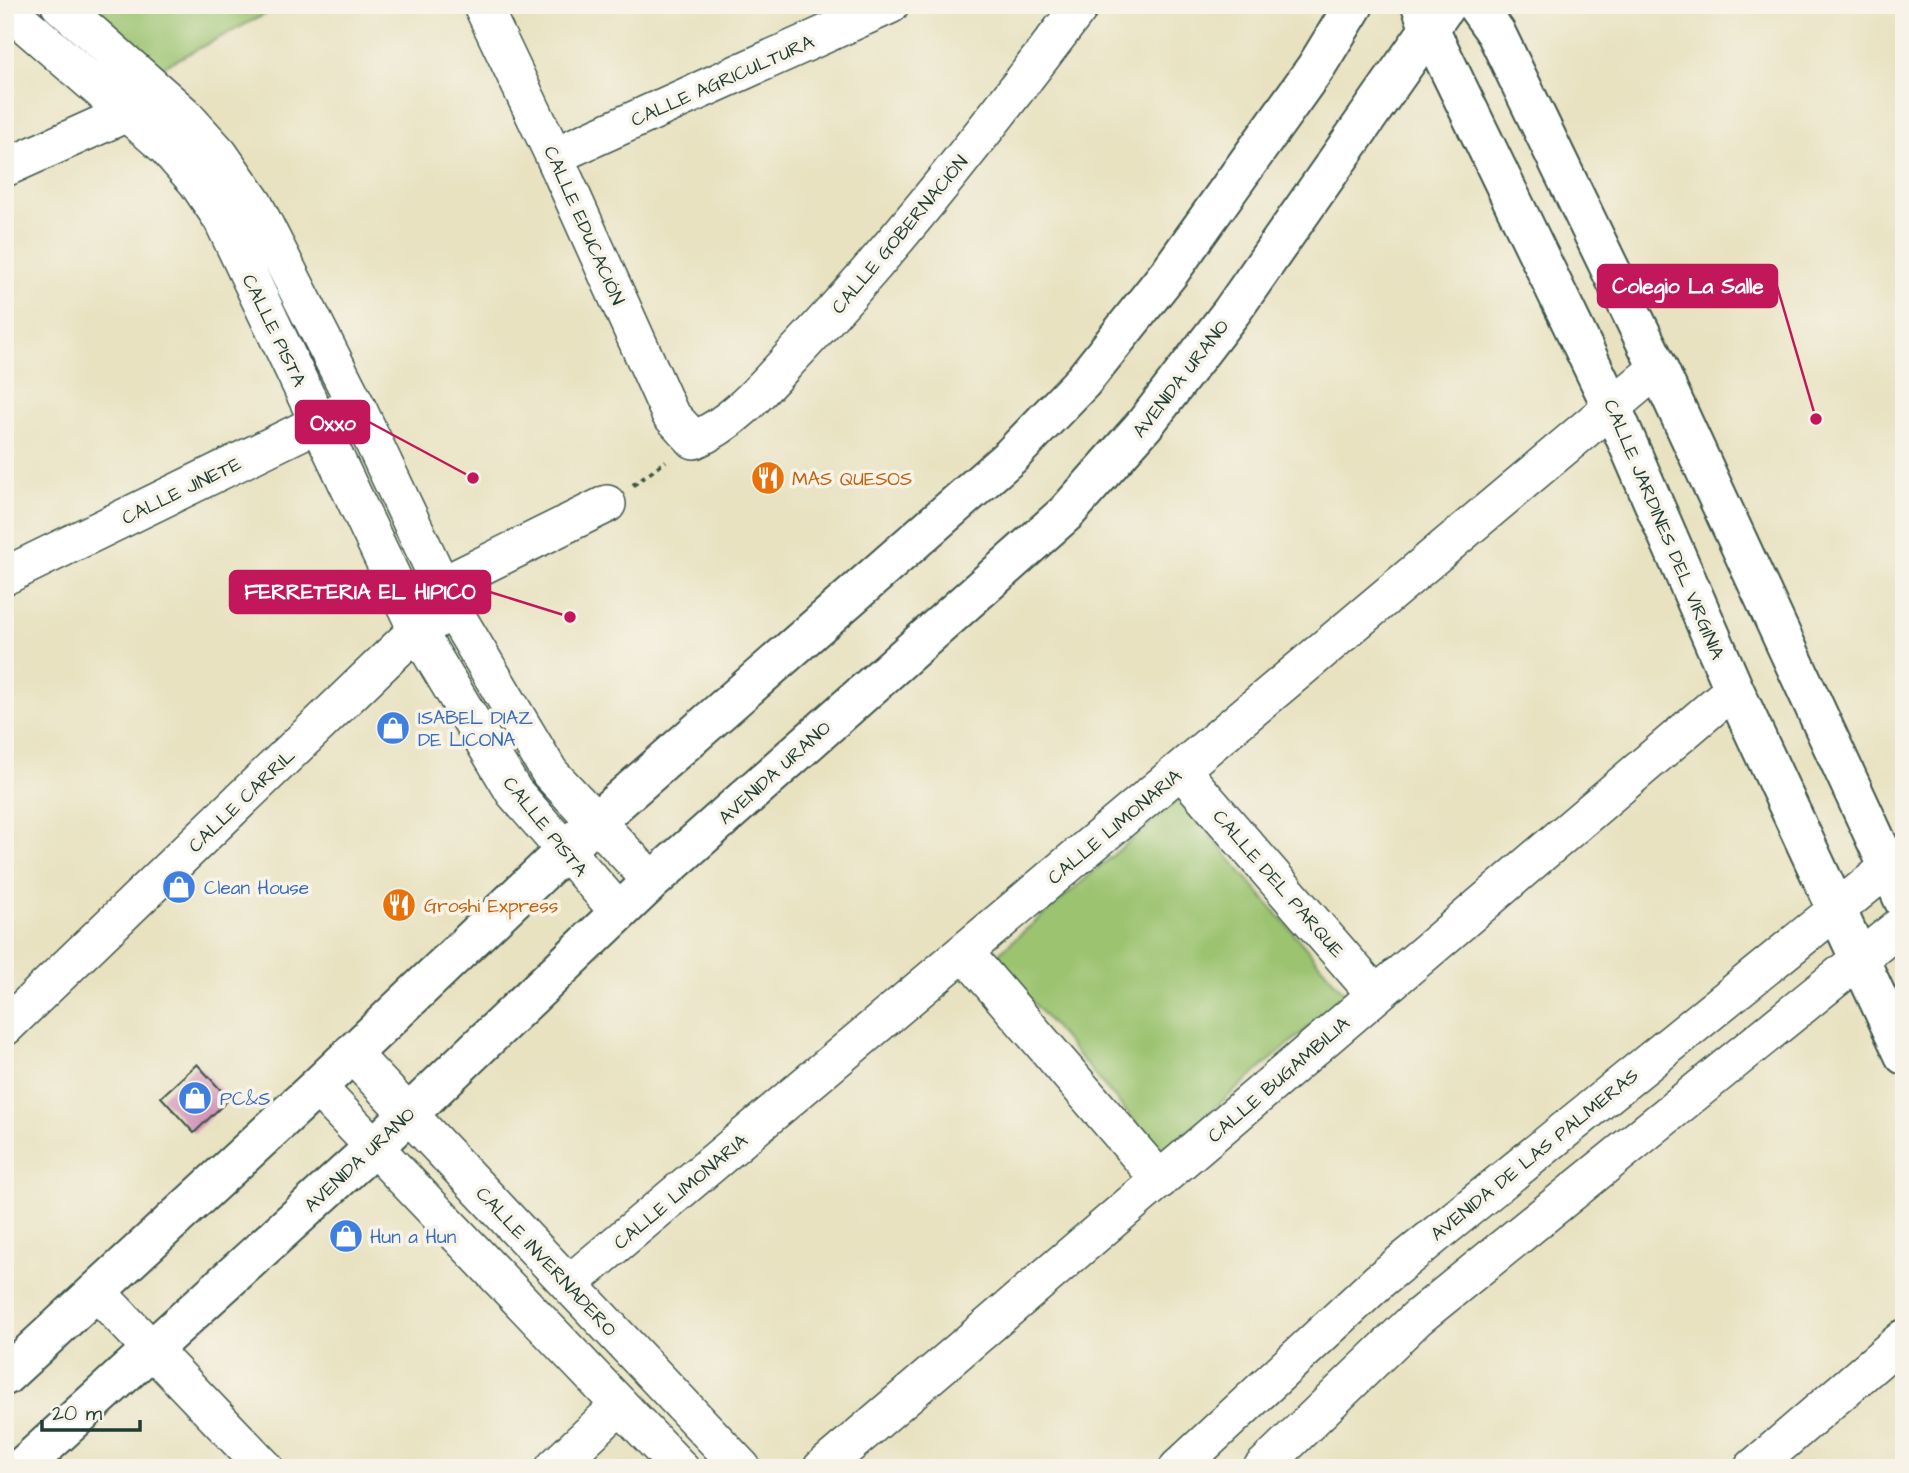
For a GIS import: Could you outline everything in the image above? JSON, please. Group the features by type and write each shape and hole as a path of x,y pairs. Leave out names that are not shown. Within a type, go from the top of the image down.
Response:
{"main road":[{"path":"5,1376 317,1087 597,820 1011,456 1083,381 1169,274 1317,67 1353,5"},
{"path":"1476,5 1496,33 1899,874"},
{"name":"CALLE JARDINES DEL VIRGINIA","path":"1432,13 1612,407 1734,689 1904,1055"},
{"name":"AVENIDA URANO","path":"21,1468 374,1147 652,881 1066,513 1145,424 1232,311 1432,13"}],"street":[{"name":"CALLE PISTA","path":"60,5 182,113 220,155 254,204 356,405 447,598 550,773 652,881"},
{"name":"CALLE EDUCACIÓN","path":"482,5 554,156 670,414 694,440"},
{"name":"CALLE AGRICULTURA","path":"554,156 890,5"},
{"name":"CALLE GOBERNACIÓN","path":"694,440 716,431 747,405 844,302 983,133 1082,5"},
{"name":"CALLE PISTA","path":"5,7 166,147 197,183 222,219 417,630 514,792 619,912"},
{"path":"5,168 127,113"},
{"name":"CALLE LIMONARIA","path":"569,1284 1658,368"},
{"name":"CALLE JINETE","path":"5,576 356,405"},
{"path":"447,598 607,504"},
{"name":"CALLE CARRIL","path":"5,1027 447,598"},
{"name":"CALLE BUGAMBILIA","path":"822,1468 1734,689"},
{"name":"CALLE DEL PARQUE","path":"1181,770 1376,995"},
{"name":"AVENIDA DE LAS PALMERAS","path":"1178,1468 1380,1280 1835,908 1899,874"},
{"path":"1262,1468 1417,1318 1904,923"},
{"path":"964,952 1160,1180"},
{"name":"CALLE INVERNADERO","path":"351,1054 742,1468"},
{"path":"317,1087 680,1468"},
{"path":"1380,1280 1417,1318"},
{"path":"97,1292 265,1468"},
{"path":"1753,1468 1904,1338"},
{"path":"554,1468 620,1405"}],"path":[{"path":"607,504 694,440"}],"green space":[{"path":"92,5 283,5 155,71"},
{"path":"1179,799 1346,995 1162,1153 994,957"}],"building":[{"name":"PC&S","path":"197,1064 229,1099 194,1133 161,1097"}],"place":[{"name":"Colegio La Salle","path":"1816,419"},
{"name":"Oxxo","path":"473,478"},
{"name":"MAS QUESOS","path":"768,478"},
{"name":"FERRETERIA EL HIPICO","path":"570,617"},
{"name":"ISABEL DIAZ DE LICONA","path":"393,728"},
{"name":"Clean House","path":"179,887"},
{"name":"Groshi Express","path":"399,905"},
{"name":"PC&S","path":"195,1098"},
{"name":"Hun a Hun","path":"346,1236"}]}
